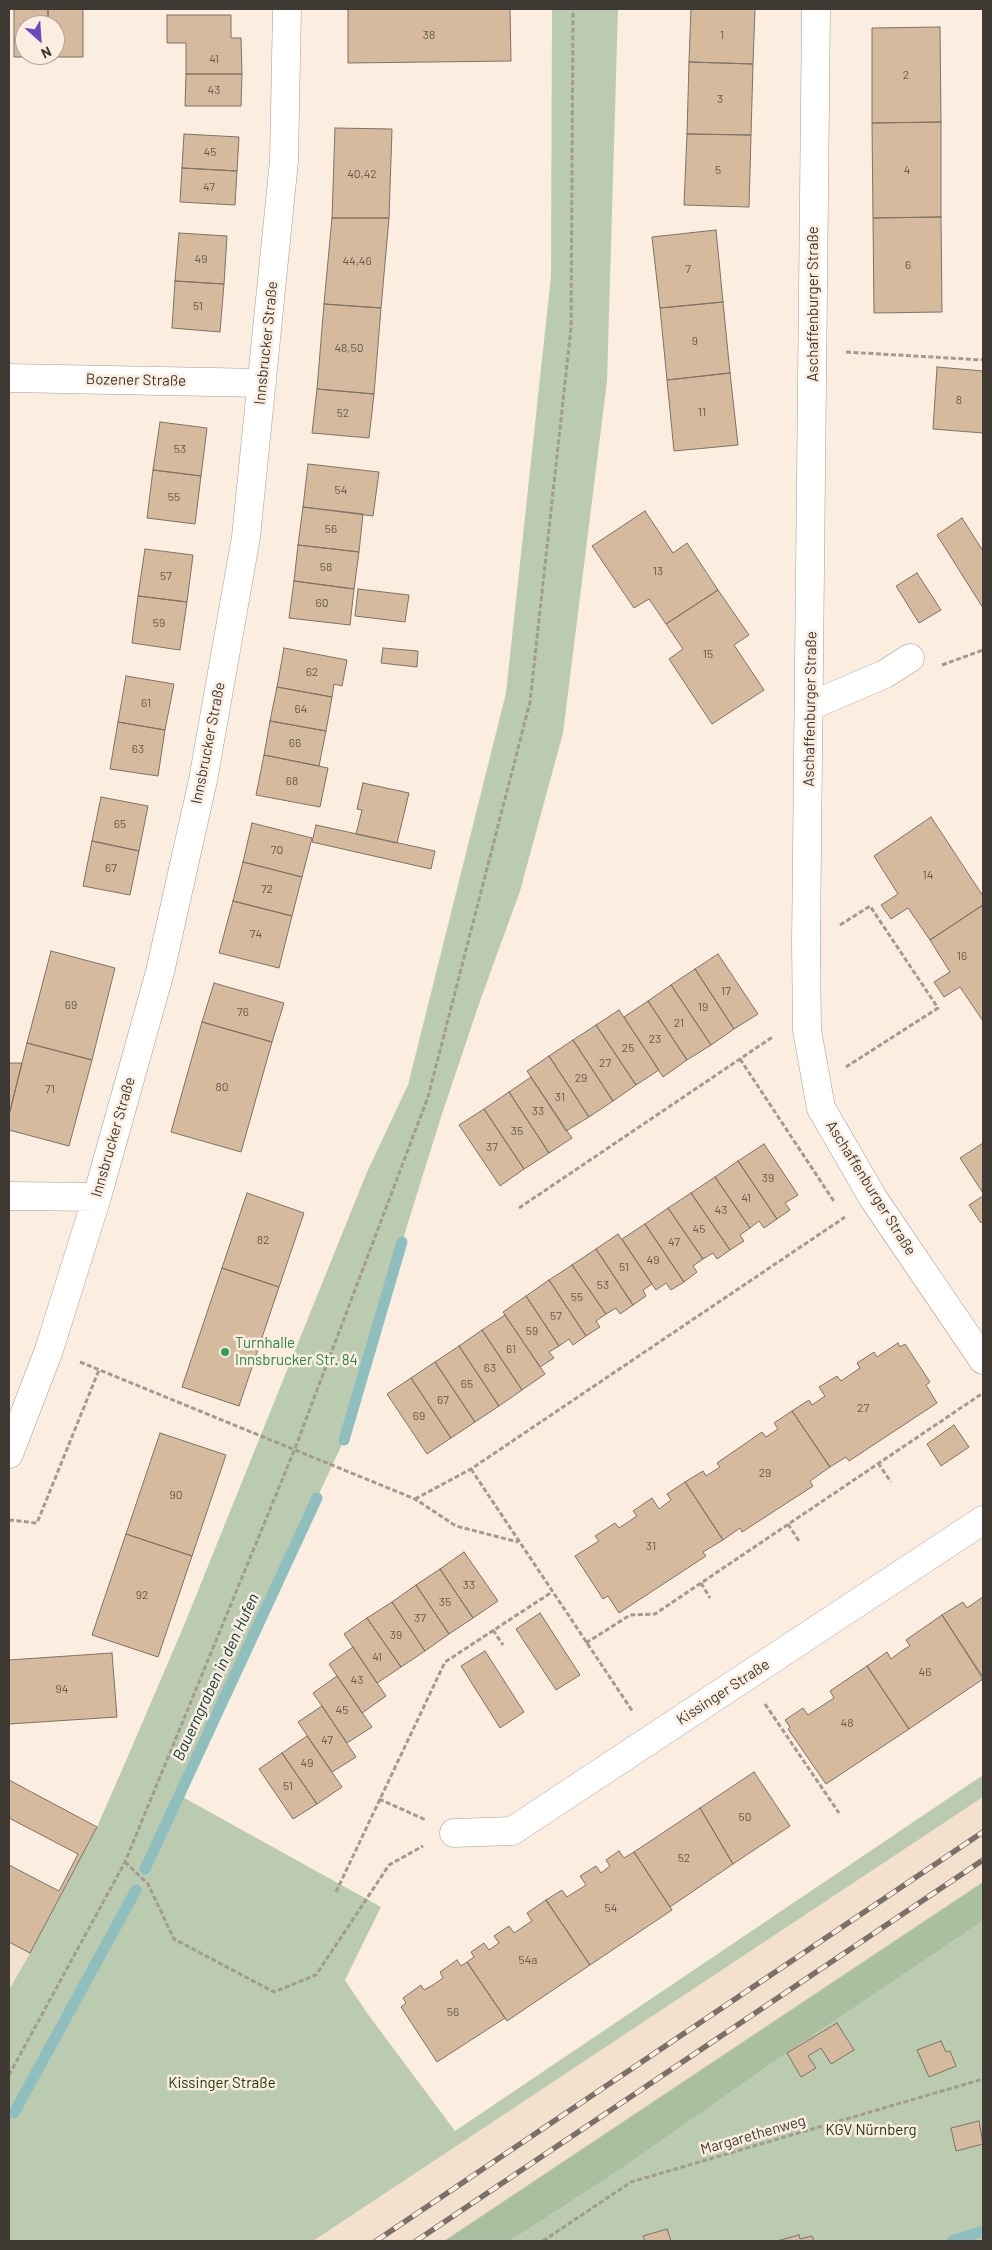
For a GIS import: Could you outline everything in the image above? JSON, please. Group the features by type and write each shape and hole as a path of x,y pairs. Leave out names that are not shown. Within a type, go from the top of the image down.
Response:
{"street":[{"name":"Innsbrucker Straße","path":"9,1454 49,1350 96,1197 160,972 203,780 246,536 284,161 287,9"},
{"name":"Aschaffenburger Straße","path":"816,9 806,943 807,1030 821,1108 873,1198 983,1360"},
{"name":"Bozener Straße","path":"9,378 262,383"},
{"path":"810,706 885,674 910,658"},
{"path":"9,1196 96,1197"},
{"name":"Kissinger Straße","path":"454,1833 512,1831 983,1520"}],"path":[{"path":"9,2075 126,1862 294,1451 428,1097 530,702 571,328 573,9"},
{"path":"813,350 983,360"},
{"path":"910,658 933,669 983,650"},
{"path":"806,943 846,922 870,906 938,1008 817,1086"},
{"path":"519,1208 776,1036 807,1030"},
{"path":"740,1059 839,1209"},
{"path":"415,1499 471,1469 873,1198"},
{"path":"49,1350 415,1499 456,1526 518,1542"},
{"path":"9,1520 37,1522 99,1370"},
{"path":"586,1643 630,1615 655,1614 983,1393"},
{"path":"878,1463 891,1482"},
{"path":"471,1469 651,1740"},
{"path":"788,1524 799,1541"},
{"path":"701,1583 710,1598"},
{"path":"336,1892 445,1662 552,1592"},
{"path":"493,1630 502,1644"},
{"path":"764,1702 839,1813"},
{"path":"380,1800 454,1833"},
{"path":"126,1862 148,1884 174,1939 274,1992 316,1975 388,1865 408,1853 454,1833"},
{"name":"Margarethenweg","path":"542,2241 631,2182 983,2079"}],"shaded area":[{"path":"983,1797 983,1882 444,2241 313,2241"},
{"path":"9,1912 42,1931 9,1990"}],"green space":[{"path":"552,9 618,9 607,381 563,733 520,891 442,1114 344,1440 179,1795 381,1907 345,1980 367,2013 455,2131 983,1775 983,1797 313,2241 9,2241 9,1990 97,1827 185,1623 367,1172 408,1085 506,693 551,276"},
{"path":"983,1882 983,1921 778,2059 621,2169 510,2241 444,2241"},
{"name":"KGV Nürnberg","path":"983,1921 983,2241 510,2241 621,2169 778,2059"}],"building":[{"path":"14,9 48,9 48,15 15,15 14,57"},
{"path":"48,9 83,9 83,57 65,57 65,15 48,15"},
{"path":"348,9 510,9 511,61 348,63"},
{"path":"691,9 755,9 753,64 689,62"},
{"path":"167,15 231,15 231,38 241,38 242,74 186,74 186,43 167,43"},
{"path":"940,27 941,122 872,123 872,28"},
{"path":"689,62 753,64 751,135 687,134"},
{"path":"186,74 242,74 241,106 185,106"},
{"path":"941,122 941,217 873,218 872,123"},
{"path":"335,128 392,129 389,218 332,218"},
{"path":"184,134 239,137 237,171 182,168"},
{"path":"687,134 751,135 749,207 684,205"},
{"path":"182,168 237,171 235,205 180,202"},
{"path":"941,217 942,312 874,313 873,218"},
{"path":"332,218 389,218 381,308 324,304"},
{"path":"716,230 723,302 660,308 652,237"},
{"path":"179,233 227,236 224,284 175,281"},
{"path":"175,281 224,284 220,332 172,328"},
{"path":"723,302 730,373 667,380 660,308"},
{"path":"324,304 381,308 374,394 317,389"},
{"path":"937,367 983,371 983,433 933,429"},
{"path":"730,373 738,445 674,451 667,380"},
{"path":"317,389 374,394 369,438 312,433"},
{"path":"160,422 207,428 201,476 153,470"},
{"path":"308,464 379,472 373,516 303,507"},
{"path":"153,470 201,476 195,524 147,518"},
{"path":"303,507 363,514 359,552 298,545"},
{"path":"645,511 673,553 687,543 718,590 666,624 649,599 634,608 592,546"},
{"path":"962,518 983,551 983,608 937,535"},
{"path":"298,545 359,552 354,589 294,581"},
{"path":"145,549 193,555 187,602 138,596"},
{"path":"917,573 941,610 919,623 896,586"},
{"path":"294,581 354,589 350,625 289,618"},
{"path":"358,589 409,595 405,622 355,616"},
{"path":"718,590 749,635 734,645 764,690 712,724 669,659 683,649 666,624"},
{"path":"138,596 187,602 180,650 132,643"},
{"path":"284,648 347,660 342,686 334,684 332,697 277,687"},
{"path":"383,648 418,651 417,667 381,663"},
{"path":"126,676 174,684 165,730 118,722"},
{"path":"277,687 332,697 326,731 270,721"},
{"path":"270,721 326,731 319,766 264,755"},
{"path":"118,722 165,730 158,776 110,769"},
{"path":"264,755 328,768 320,807 256,795"},
{"path":"363,783 409,793 397,843 356,834 362,810 357,809"},
{"path":"101,797 148,806 139,851 92,841"},
{"path":"931,817 983,896 983,905 930,940 908,908 891,919 881,905 898,894 874,856"},
{"path":"252,823 312,838 302,877 243,862"},
{"path":"316,825 435,851 431,869 312,842"},
{"path":"92,841 139,851 130,895 83,886"},
{"path":"243,862 302,877 292,916 233,901"},
{"path":"233,901 292,916 279,968 219,953"},
{"path":"983,905 983,1021 960,987 944,997 934,982 950,972 930,940"},
{"path":"51,951 115,968 92,1060 27,1043"},
{"path":"718,954 758,1014 734,1029 695,969"},
{"path":"695,969 734,1029 711,1045 671,985"},
{"path":"214,983 284,1003 272,1042 202,1022"},
{"path":"671,985 711,1045 687,1060 648,1001"},
{"path":"648,1001 687,1060 663,1077 624,1017"},
{"path":"619,1010 659,1070 636,1085 596,1025"},
{"path":"202,1022 272,1042 241,1152 171,1132"},
{"path":"596,1025 636,1085 613,1101 573,1040"},
{"path":"573,1040 613,1101 589,1117 549,1056"},
{"path":"27,1043 92,1060 69,1146 9,1130 9,1115"},
{"path":"549,1056 589,1117 566,1131 527,1071"},
{"path":"9,1063 22,1063 9,1115"},
{"path":"531,1077 572,1138 549,1153 509,1092"},
{"path":"509,1092 549,1153 524,1169 484,1109"},
{"path":"484,1109 524,1169 500,1186 459,1125"},
{"path":"983,1143 983,1193 960,1158"},
{"path":"764,1144 798,1195 785,1203 790,1210 777,1219 738,1161"},
{"path":"738,1161 777,1219 764,1228 759,1221 750,1228 715,1177"},
{"path":"715,1177 750,1228 740,1235 744,1241 730,1250 691,1193"},
{"path":"247,1193 304,1213 279,1287 222,1268"},
{"path":"691,1193 730,1250 717,1259 713,1253 703,1259 668,1208"},
{"path":"983,1196 983,1221 981,1223 969,1205"},
{"path":"668,1208 703,1259 693,1266 697,1272 684,1282 645,1224"},
{"path":"645,1224 684,1282 671,1290 666,1283 656,1290 622,1239"},
{"path":"618,1234 652,1284 643,1290 646,1296 633,1305 596,1249"},
{"path":"596,1249 633,1305 620,1314 616,1308 606,1314 572,1265"},
{"path":"572,1265 606,1314 596,1321 600,1327 586,1336 549,1280"},
{"name":"Turnhalle Innsbrucker Str. 84","path":"222,1268 279,1287 239,1406 182,1387"},
{"path":"549,1280 586,1336 573,1345 569,1339 559,1346 526,1296"},
{"path":"526,1296 559,1346 549,1352 554,1358 540,1367 503,1312"},
{"path":"505,1315 545,1374 522,1390 482,1330"},
{"path":"482,1330 522,1390 499,1406 459,1346"},
{"path":"898,1343 900,1347 905,1344 930,1382 926,1385 937,1403 849,1461 846,1457 830,1467 792,1411 809,1400 812,1405 825,1396 819,1387 837,1376 841,1381 860,1368 857,1363 874,1352 877,1357"},
{"path":"459,1346 499,1406 475,1422 435,1362"},
{"path":"435,1362 475,1422 451,1438 411,1378"},
{"path":"411,1378 451,1438 427,1454 387,1394"},
{"path":"792,1411 830,1467 810,1481 813,1486 742,1532 740,1528 723,1540 685,1482 703,1471 706,1476 720,1467 717,1463 762,1432 766,1437 778,1429 774,1423"},
{"path":"954,1425 969,1447 941,1466 927,1444"},
{"path":"160,1433 226,1455 192,1556 126,1534"},
{"path":"685,1482 723,1540 703,1552 706,1556 619,1613 608,1596 603,1599 575,1556 599,1541 595,1536 615,1523 619,1528 637,1516 633,1511 652,1498 659,1509 671,1500 667,1494"},
{"path":"126,1534 192,1556 158,1657 92,1635"},
{"path":"464,1552 498,1601 473,1618 440,1569"},
{"path":"440,1569 473,1618 449,1634 416,1585"},
{"path":"416,1585 449,1634 425,1651 392,1602"},
{"path":"983,1597 983,1677 942,1615 963,1602 967,1608"},
{"path":"392,1602 425,1651 401,1667 367,1618"},
{"path":"540,1613 580,1675 556,1690 516,1629"},
{"path":"942,1615 983,1679 909,1729 867,1666 887,1652 891,1659 910,1646 906,1640"},
{"path":"367,1618 401,1667 377,1683 344,1634"},
{"path":"353,1647 386,1696 362,1713 329,1664"},
{"path":"485,1651 524,1712 500,1728 461,1666"},
{"path":"112,1653 117,1717 9,1724 9,1660"},
{"path":"867,1666 909,1729 826,1784 788,1729 790,1727 785,1720 803,1708 808,1715 834,1698 830,1691"},
{"path":"337,1676 372,1727 347,1743 313,1693"},
{"path":"322,1706 356,1757 332,1772 298,1722"},
{"path":"307,1736 342,1787 317,1804 282,1753"},
{"path":"282,1753 317,1804 293,1819 259,1769"},
{"path":"754,1772 790,1826 733,1864 700,1808"},
{"path":"9,1780 97,1827 30,1953 9,1942 9,1865 59,1891 78,1854 9,1818"},
{"path":"700,1808 733,1864 670,1907 634,1852"},
{"path":"619,1851 624,1858 634,1852 672,1910 590,1965 546,1900 562,1890 567,1897 586,1885 580,1876 596,1866 601,1873 610,1866 606,1860"},
{"path":"546,1900 590,1965 507,2021 467,1962 474,1957 471,1952 484,1943 489,1950 499,1943 494,1936 509,1926 514,1933 532,1921 527,1913"},
{"path":"457,1960 461,1966 467,1962 505,2018 437,2062 401,2007 406,2003 403,1998 421,1985 424,1990 443,1978 440,1972"},
{"path":"837,2023 854,2050 831,2064 821,2048 808,2056 816,2068 801,2077 787,2053"},
{"path":"941,2041 946,2052 950,2051 956,2066 929,2077 917,2050"},
{"path":"979,2121 983,2144 956,2151 951,2128"},
{"path":"667,2229 671,2241 645,2241 643,2236"},
{"path":"799,2235 800,2239 812,2236 814,2241 777,2241"}],"waterway":[{"name":"Bauerngraben in den Hufen","path":"344,1440 402,1242"},
{"name":"Bauerngraben in den Hufen","path":"145,1869 317,1498"},
{"name":"Bauerngraben in den Hufen","path":"14,2113 136,1890"},
{"path":"952,2241 983,2231"}],"railway":[{"path":"376,2241 983,1832"},
{"path":"416,2241 983,1860"}],"place":[{"name":"Turnhalle Innsbrucker Str. 84","path":"225,1352"}]}
